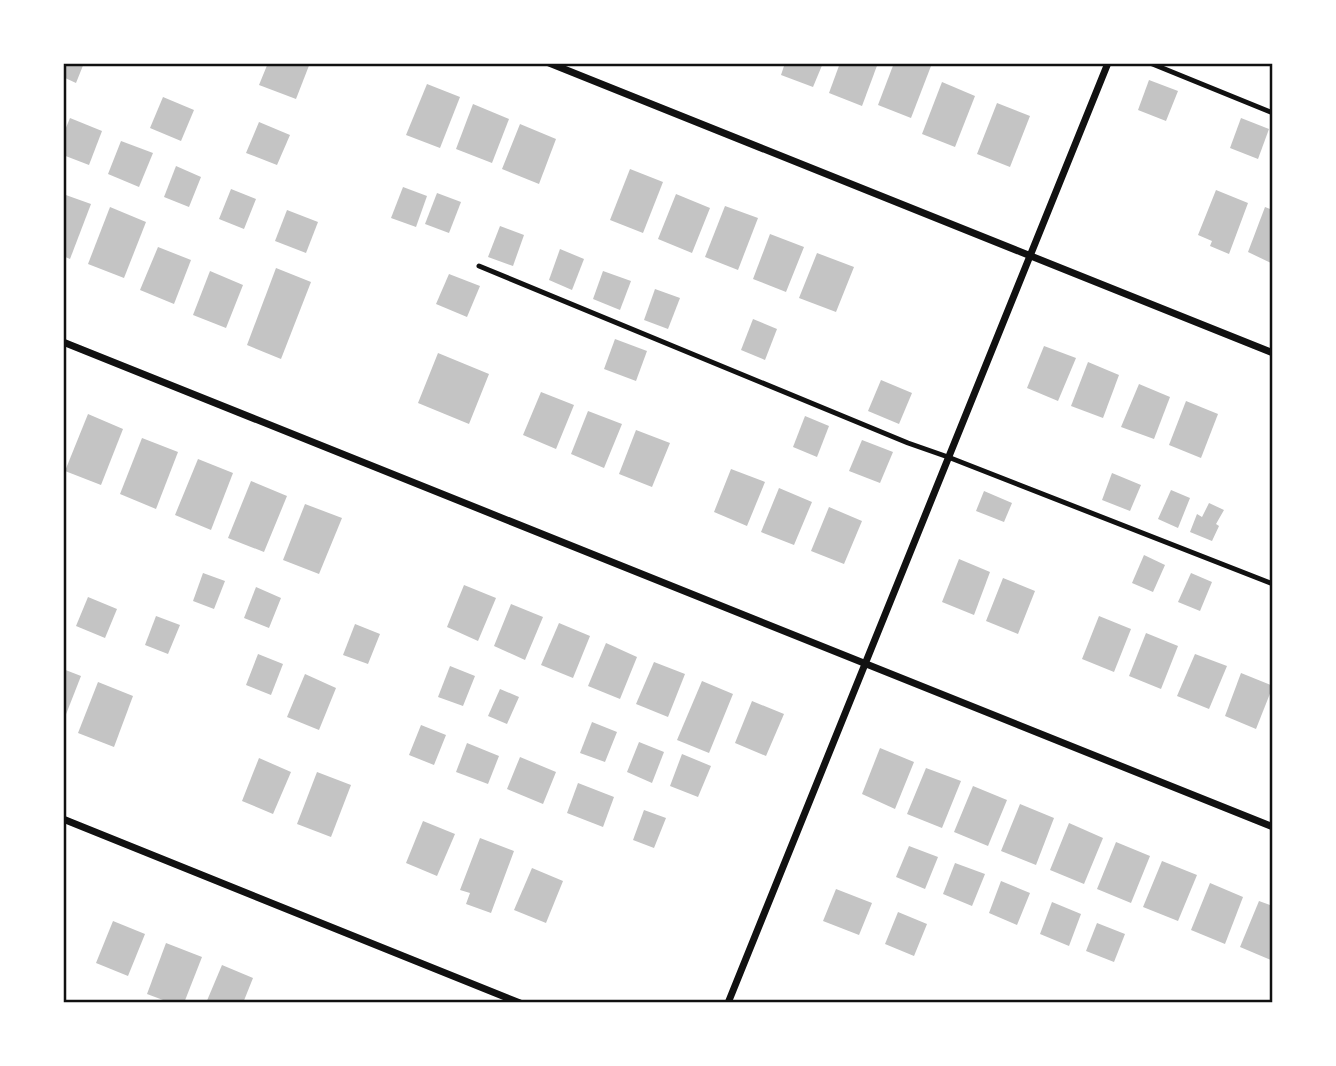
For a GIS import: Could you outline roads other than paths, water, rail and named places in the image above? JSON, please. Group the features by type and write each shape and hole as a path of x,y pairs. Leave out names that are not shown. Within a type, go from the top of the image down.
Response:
{"street":[{"path":"549,63 1273,353"},
{"path":"728,1003 1108,63"},
{"path":"63,342 1273,827"},
{"path":"63,819 520,1003"}],"lane":[{"path":"1150,63 1273,113"},
{"path":"479,266 908,443 1273,584"}]}
